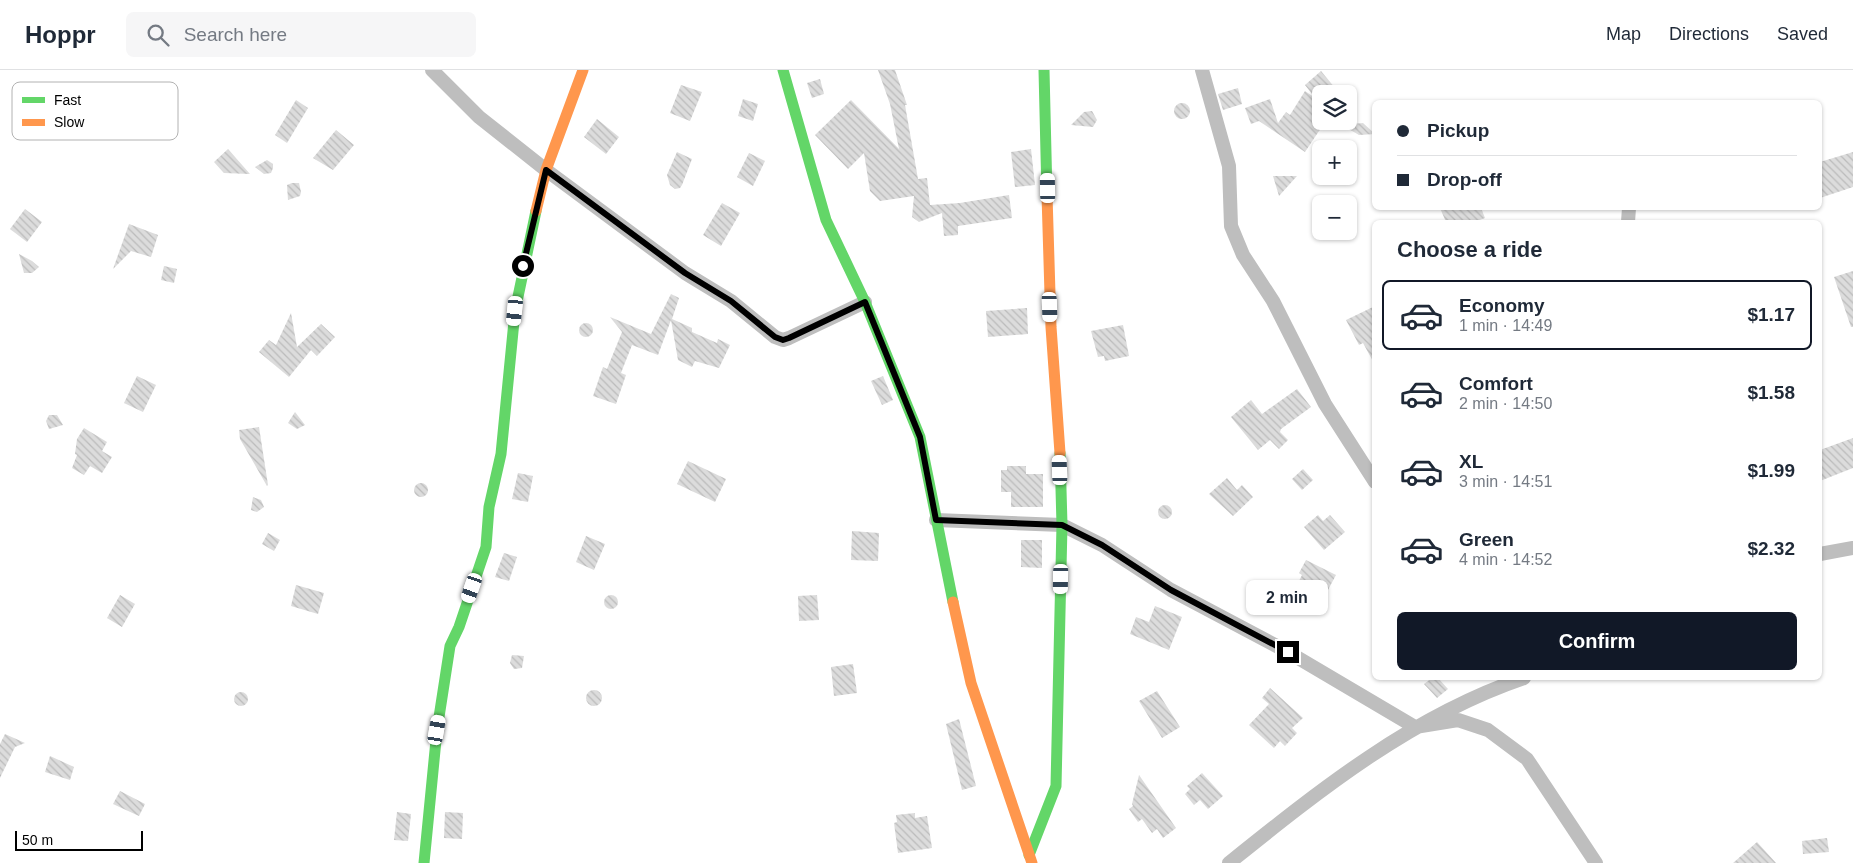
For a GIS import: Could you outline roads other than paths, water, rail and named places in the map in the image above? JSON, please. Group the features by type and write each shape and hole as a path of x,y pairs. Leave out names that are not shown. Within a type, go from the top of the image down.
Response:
{"street":[{"path":"432,70 479,117 546,170 685,273 731,301 775,337 783,340 789,338 865,302"},
{"path":"424,863 435,748 450,646 459,627 486,547 489,507 501,454 506,418 515,311 523,266 546,170 583,70"},
{"path":"783,70 826,220 865,302 920,437 971,682 1016,824 1031,859"},
{"path":"1031,859 1056,786 1062,525 1059,434 1051,327 1044,70"},
{"path":"1202,70 1229,166 1231,226 1243,255 1273,301 1325,404 1372,475"},
{"path":"936,520 1062,525 1102,545 1171,590 1288,652 1415,727 1458,720 1488,730 1527,759 1596,863"},
{"path":"1822,554 1853,548"},
{"path":"1229,863 1381,747 1494,682 1509,680"}]}
